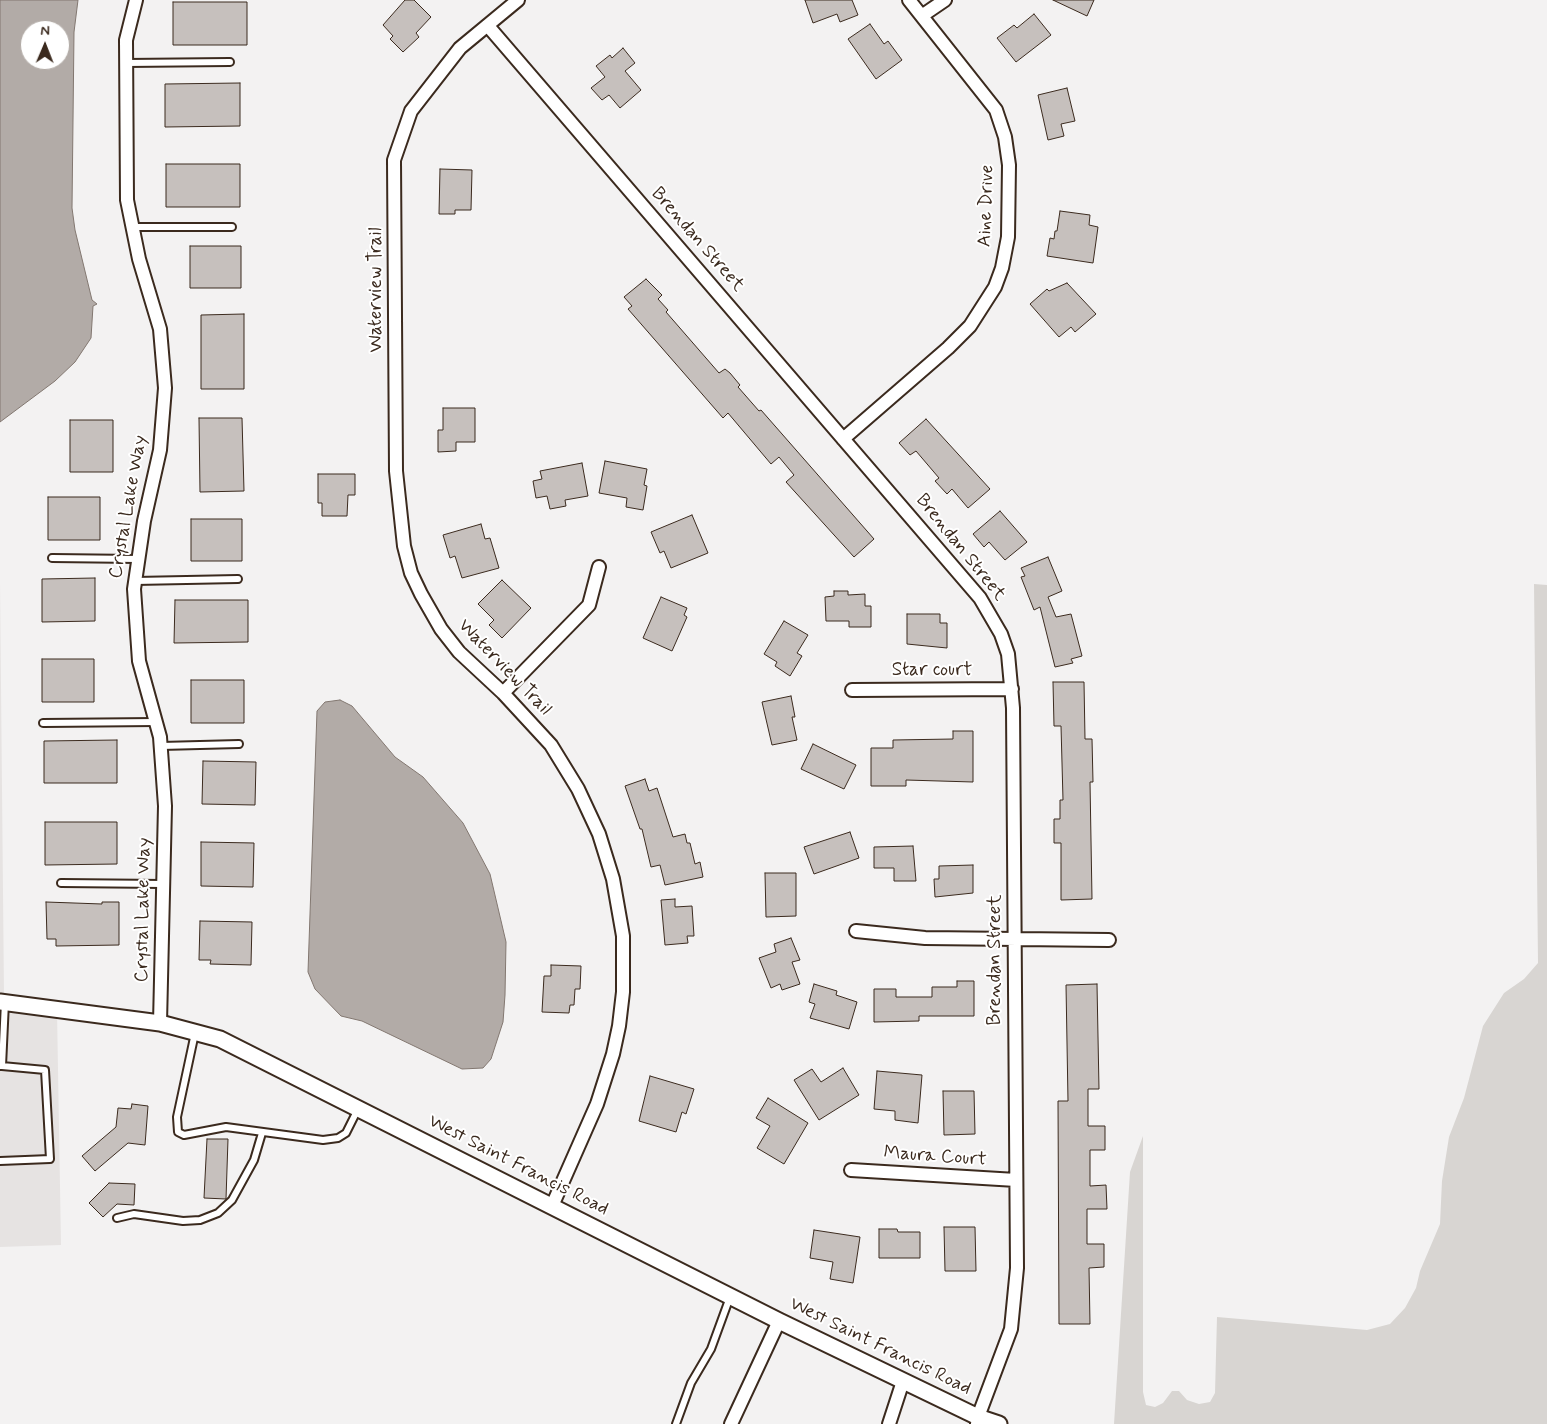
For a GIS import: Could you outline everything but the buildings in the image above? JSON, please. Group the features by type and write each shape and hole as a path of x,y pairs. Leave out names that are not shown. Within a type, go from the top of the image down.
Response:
{"street":[{"name":"Crystal Lake Way","path":"136,0 126,40 127,200 139,259 160,329 165,388 160,450 144,522 135,581 139,661 156,722 165,806 160,1022"},
{"name":"Waterview Trail","path":"518,0 460,48 411,110 394,160 396,471 404,546 411,573 420,594 441,629 458,652 504,693 550,744 578,789 599,834 613,879 623,936 623,992 613,1054 597,1104 552,1206"},
{"name":"Aine Drive","path":"843,438 948,348 970,326 995,287 1006,251 1010,203 1009,165 1005,137 996,110 923,15 909,0"},
{"path":"923,15 946,0"},
{"name":"Brendan Street","path":"488,26 980,598 1000,634 1008,654 1012,689 1017,1268 1011,1329 977,1420"},
{"path":"504,693 589,605 599,567"},
{"name":"Star court","path":"852,690 1012,689"},
{"path":"856,931 925,938 1109,940"},
{"name":"West Saint Francis Road","path":"3,1002 160,1022 220,1039 903,1381 977,1420 999,1424"},
{"name":"Maura Court","path":"851,1170 1016,1180"},
{"path":"731,1424 779,1320"},
{"path":"889,1424 903,1381"}],"lane":[{"path":"126,63 230,62"},
{"path":"133,227 232,227"},
{"path":"52,558 138,559"},
{"path":"135,581 238,579"},
{"path":"43,723 156,722"},
{"path":"160,746 239,744"},
{"path":"60,883 163,884"},
{"path":"0,1161 50,1159 45,1070 1,1066 3,1002"},
{"path":"195,1032 177,1117 178,1132 190,1136 226,1126 262,1133 323,1140 338,1138 346,1133 359,1108"},
{"path":"117,1218 134,1214 183,1221 200,1220 218,1213 232,1200 254,1160 262,1133"},
{"path":"676,1424 691,1383 710,1350 730,1296"}],"shaded area":[{"path":"0,0 78,0 74,32 72,208 75,230 92,300 97,304 93,306 91,338 75,362 55,381 0,422"},
{"path":"0,582 4,995 0,994"},
{"path":"1534,584 1547,585 1547,1424 1114,1424 1130,1172 1143,1136 1143,1392 1146,1405 1155,1407 1163,1403 1172,1391 1179,1391 1187,1400 1199,1404 1210,1402 1215,1393 1217,1317 1367,1330 1390,1324 1405,1308 1416,1288 1420,1271 1440,1224 1442,1181 1449,1137 1464,1098 1483,1026 1504,993 1524,979 1538,963"},
{"path":"340,700 352,706 395,757 423,777 463,823 490,874 506,942 505,995 503,1022 491,1059 483,1068 462,1069 362,1021 341,1016 315,989 308,972 317,711 325,702"},
{"path":"0,1011 57,1011 61,1245 0,1247"}]}
